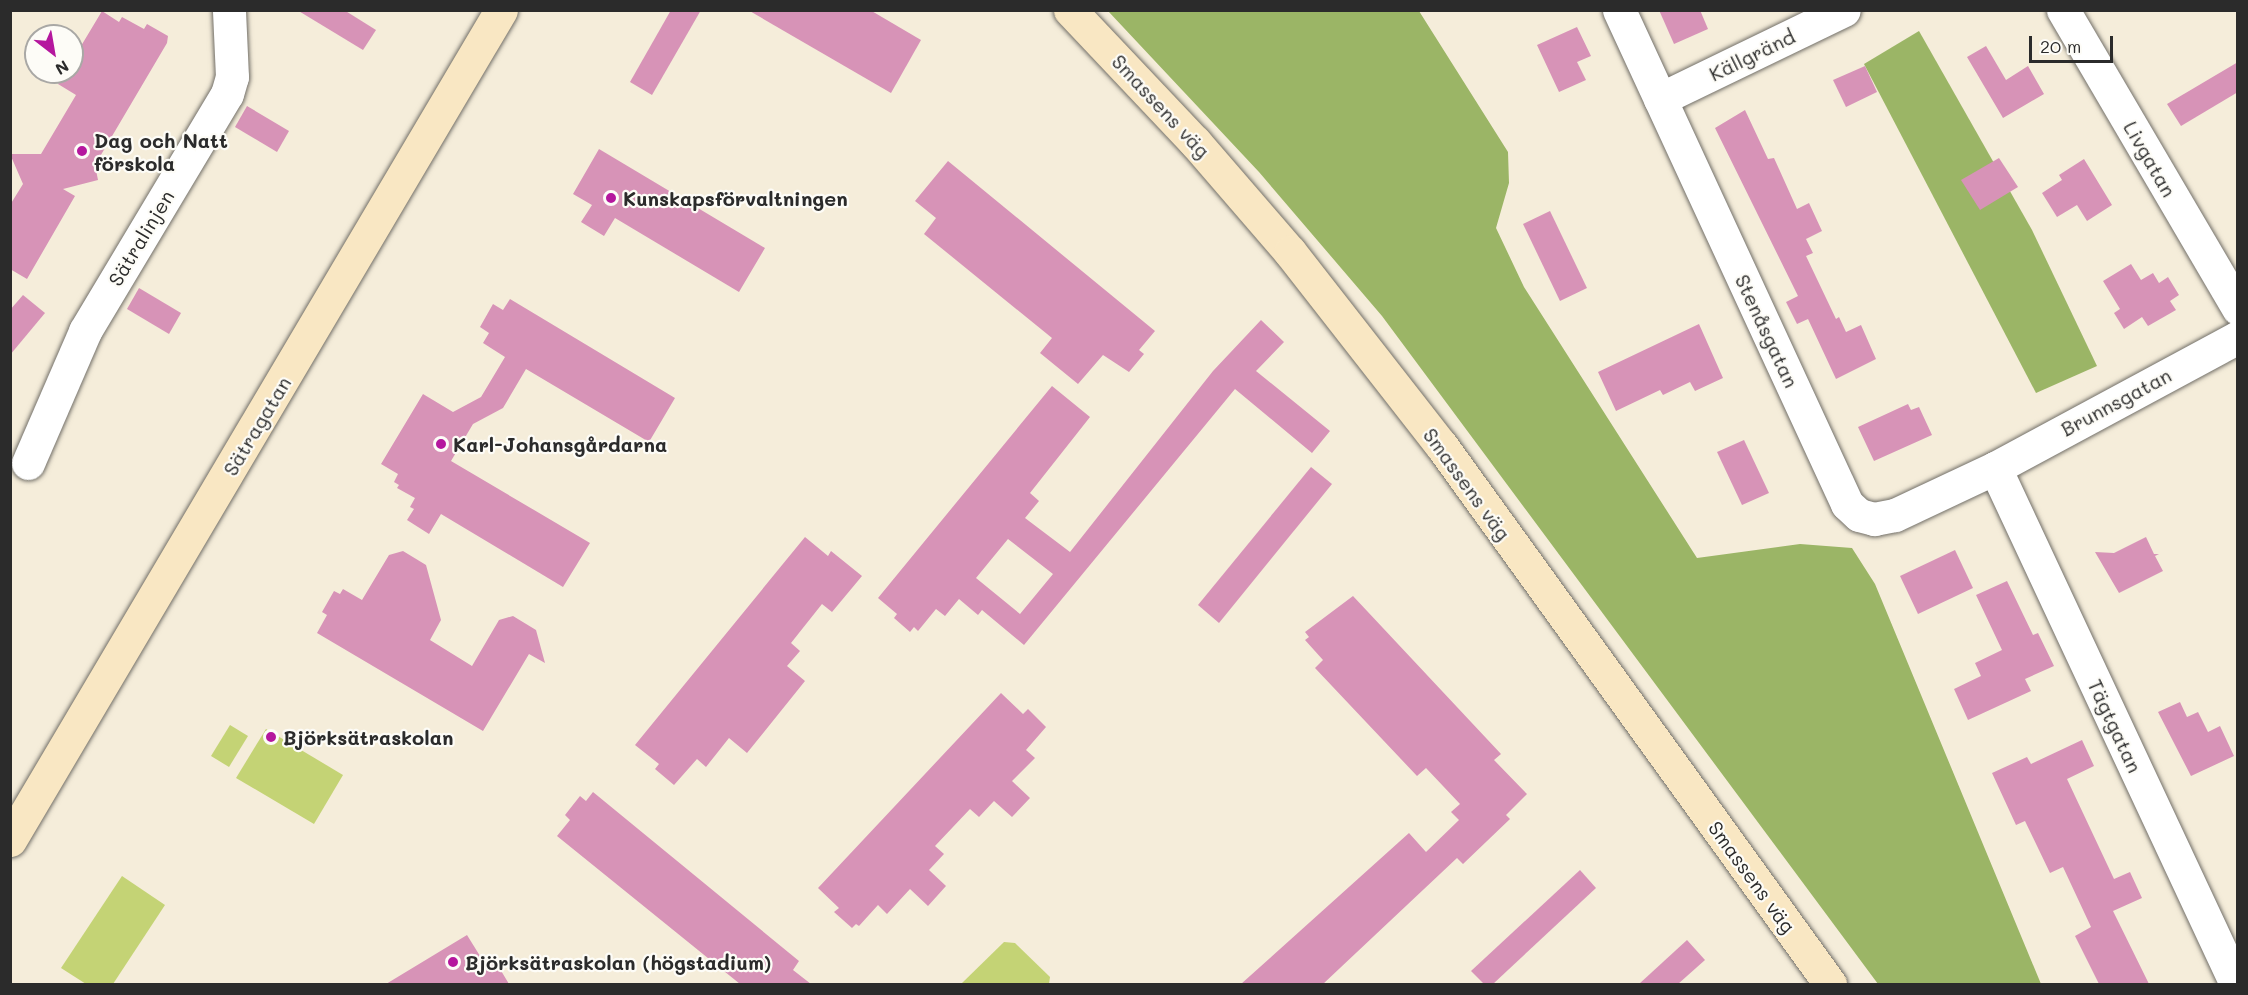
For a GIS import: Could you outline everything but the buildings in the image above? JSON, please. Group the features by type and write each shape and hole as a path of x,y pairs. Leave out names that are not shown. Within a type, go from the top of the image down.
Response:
{"street":[{"name":"Sätralinjen","path":"28,464 85,331 227,94 232,77 229,10"},
{"name":"Sätragatan","path":"10,840 501,10"},
{"name":"Smassens väg","path":"1070,10 1195,142 1254,210 1426,427 1830,984"},
{"name":"Stenåsgatan","path":"1619,10 1847,504 1859,515 1874,519 1895,515 1995,468"},
{"name":"Källgränd","path":"1660,99 1844,10"},
{"name":"Livgatan","path":"2063,10 2238,308"},
{"name":"Brunnsgatan","path":"1995,468 2238,336"},
{"name":"Tägtgatan","path":"1995,468 2236,984"}],"green space":[{"path":"1108,11 1419,11 1508,152 1509,183 1496,228 1524,287 1697,558 1800,544 1852,548 1875,584 2041,984 1878,984 1382,316 1259,172"},
{"path":"1919,31 2032,230 2097,366 2036,393 1864,64"},
{"path":"230,725 248,736 229,767 211,756"},
{"path":"266,729 343,775 314,824 236,778"},
{"path":"122,876 165,905 113,984 86,984 61,968"},
{"path":"1004,942 1015,943 1050,977 1049,984 961,984"}],"place":[{"name":"Dag och Natt förskola","path":"82,151"},
{"name":"Kunskapsförvaltningen","path":"611,198"},
{"name":"Karl-Johansgårdarna","path":"441,444"},
{"name":"Björksätraskolan","path":"271,737"},
{"name":"Björksätraskolan (högstadium)","path":"453,962"}]}
